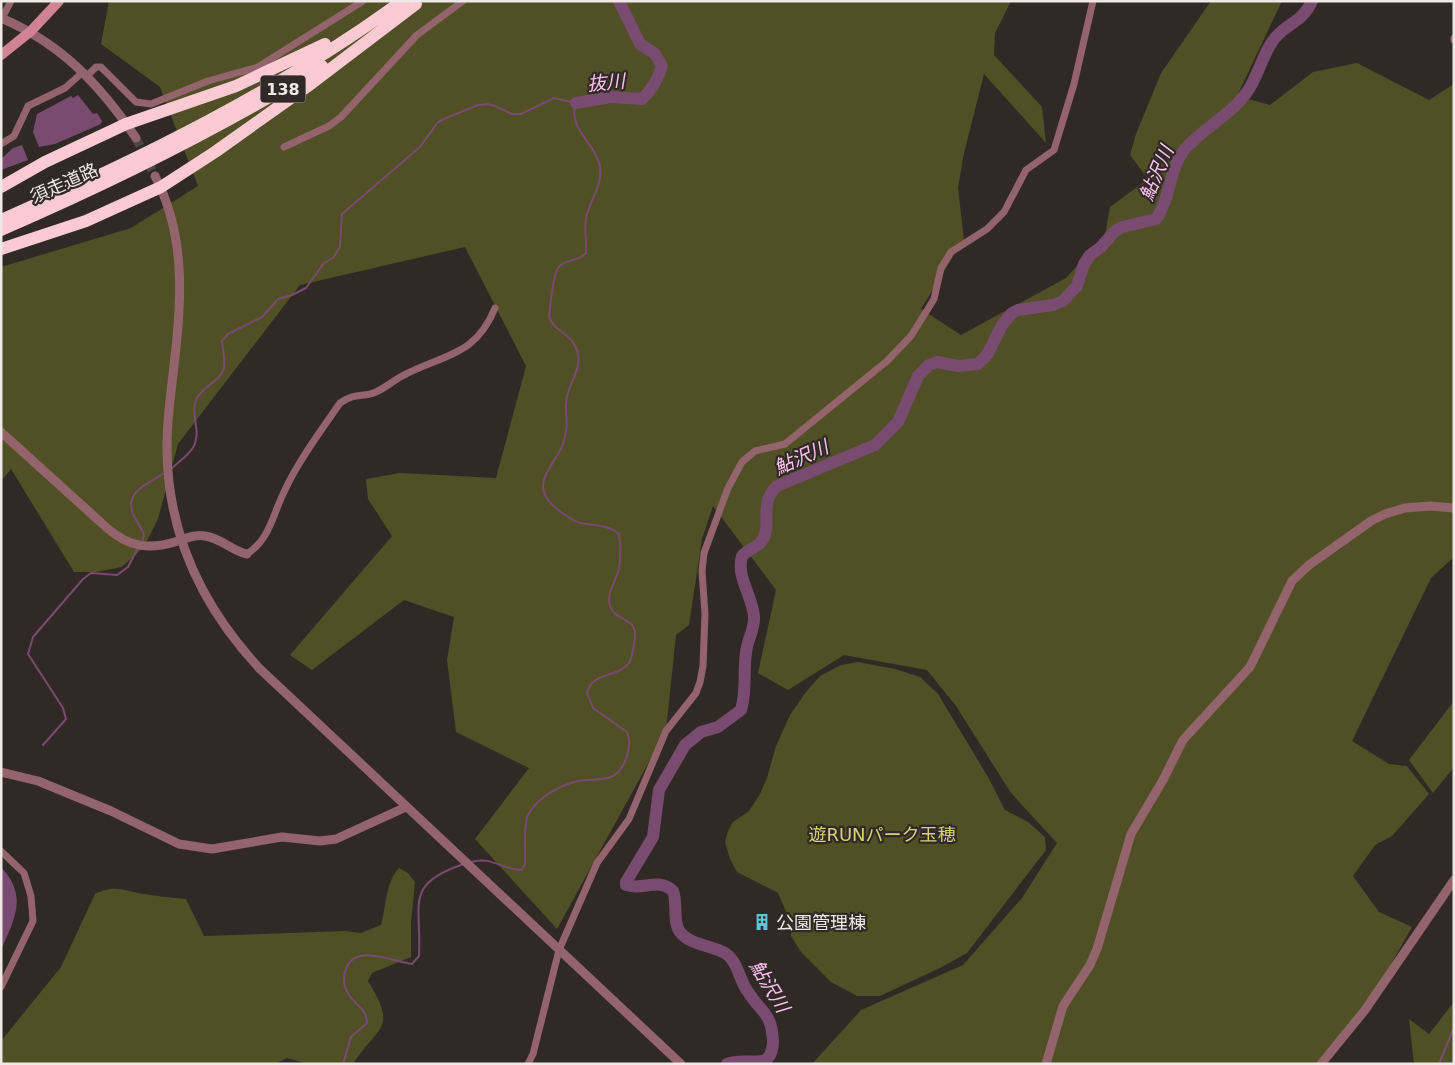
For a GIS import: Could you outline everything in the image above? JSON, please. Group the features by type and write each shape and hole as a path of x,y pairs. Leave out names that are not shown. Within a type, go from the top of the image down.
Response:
{"highway":[{"path":"1,187 45,162 126,124 200,100 276,69 343,34 398,1"},
{"name":"138","path":"138,163 291,74 402,1"},
{"path":"1,249 86,221 215,152 312,83 418,3"},
{"name":"138","path":"138,163 298,81 418,3"},
{"name":"須走道路","path":"1,220 138,163"},
{"name":"須走道路","path":"1,230 138,163"}],"main road":[{"path":"1,55 31,31 59,1"}],"street":[{"path":"11,1 2,18 31,31 85,74 136,138"},
{"path":"1,144 14,136 28,106 65,88 96,67 101,67 136,102 151,104 208,82 258,67 363,1"},
{"path":"284,147 329,126 341,117 418,35 463,1"},
{"path":"528,1064 533,1054 559,950 597,863 629,819 666,731 698,688 703,666 705,614 702,571 704,553 728,488 742,462 755,451 785,444 887,361 911,336 934,299 941,268 951,252 987,229 1004,212 1026,170 1054,150 1074,84 1093,1"},
{"path":"158,182 178,246 181,276 180,320 167,440 170,493 181,540 194,576 208,603 239,647 260,669 681,1064"},
{"path":"1,432 125,542 138,546 153,547 203,535 213,537 240,553 248,554 262,542 275,518 284,492 340,403 352,396 375,393 405,374 455,354 481,335 494,308"},
{"path":"1046,1064 1063,1006 1090,965 1097,949 1131,834 1163,780 1183,740 1250,667 1292,581 1309,565 1371,521 1385,514 1405,508 1430,506 1454,508"},
{"path":"1,772 38,781 111,811 179,844 212,849 282,837 320,841 336,839 406,807"},
{"path":"1,851 24,873 31,896 33,921 1,987"},
{"path":"1320,1064 1365,1010 1454,880"}],"green space":[{"path":"109,1 1011,1 995,33 994,55 1042,107 1046,143 984,74 964,153 958,188 964,239 921,309 961,335 1066,278 1105,235 1110,207 1148,179 1130,155 1136,134 1161,73 1211,1 1282,1 1237,96 1270,105 1313,72 1357,63 1429,100 1454,84 1454,557 1431,578 1352,741 1389,764 1407,766 1429,794 1392,836 1375,845 1353,876 1379,912 1412,927 1365,1010 1322,1064 812,1064 861,1010 963,965 1022,898 1057,843 1011,793 956,706 927,670 844,655 788,690 758,673 776,590 713,506 702,539 689,625 676,635 666,731 557,929 475,839 529,768 456,732 447,660 454,617 404,600 312,670 290,655 392,536 368,499 366,479 400,473 496,478 526,366 465,247 300,285 178,444 158,519 144,547 122,567 96,572 74,572 11,469 1,481 1,267 131,228 198,186 160,87 101,44"},
{"name":"遊RUNパーク玉穂","path":"858,662 895,669 920,677 938,694 988,777 1005,810 1028,822 1045,837 1046,850 967,953 880,996 857,996 831,982 801,952 791,936 791,923 778,893 737,872 730,859 725,842 733,822 749,811 760,794 767,778 776,746 790,715 806,692 820,676 841,665"},
{"path":"1454,701 1454,767 1433,793 1409,760"},
{"path":"399,868 408,873 415,882 411,923 411,957 372,973 368,981 382,1009 382,1026 353,1064 309,1064 287,1058 275,1064 1,1064 1,1041 61,967 95,894 109,889 120,889 149,895 186,899 204,936 345,931 361,933 381,925 391,880"},
{"path":"1454,1002 1454,1064 1414,1064 1409,1019 1429,1034"}],"shaded area":[{"path":"78,95 93,114 97,113 102,121 101,124 55,144 39,147 33,132 37,114 71,96 73,98"},
{"path":"22,145 28,160 1,170 1,159 13,148"},
{"path":"1,867 9,878 17,898 11,928 1,950"}],"waterway":[{"name":"抜川","path":"576,103 611,97 642,99 652,88 659,75 662,66 655,54 640,44 619,1"},
{"name":"鮎沢川","path":"727,1064 732,1062 764,1061 767,1059 772,1050 773,1041 768,1018 745,987 736,966 729,956 719,950 689,940 680,932 676,923 673,891 662,885 632,886 626,885 626,882 653,837 659,790 685,745 701,732 718,727 741,710 744,695 745,660 754,616 741,571 742,556 759,544 765,535 768,500 771,493 777,486 875,445 898,422 918,376 929,365 937,362 958,366 978,364 987,355 1002,325 1012,313 1018,310 1053,305 1063,301 1077,286 1084,264 1090,255 1101,247 1115,231 1122,227 1156,219 1165,202 1176,165 1185,149 1200,134 1233,108 1247,92 1275,38 1304,14 1312,1"},
{"path":"171,469 194,446 197,434 194,412 195,403 197,397 222,373 224,368 222,341 228,334 262,317 278,299 306,288 324,263 333,258 340,247 342,214 420,147 438,122 478,105 487,104 512,114 521,114 554,98 576,103 575,120 578,128 597,157 600,166 600,180 586,218 586,253 581,257 562,264 556,273 552,288 549,316 553,324 568,336 574,344 579,358 566,401 564,441 547,472 543,486 544,494 549,501 568,517 580,523 605,527 619,534 619,569 610,591 609,601 613,612 634,628 633,651 629,663 619,671 594,681 587,693 593,708 627,732 629,744 627,757 621,768 613,776 605,779 582,780 571,783 550,793 537,803 526,819 525,865 521,870 484,861 471,862"},
{"path":"142,542 144,535 135,518 131,502 138,490 165,473"},
{"path":"43,745 66,719 63,708 28,654 33,637 83,579 91,573 117,575 128,567 138,548"},
{"path":"343,1064 351,1037 367,1023 367,1018 363,1011 349,995 345,987 344,975 349,963 355,958 372,955 412,964 419,956 418,910 424,888 432,880 445,872 464,864"},
{"path":"1439,1064 1454,1027"}],"tunnel":[{"path":"136,138 155,176"}],"place":[{"name":"公園管理棟","path":"762,922"}]}
